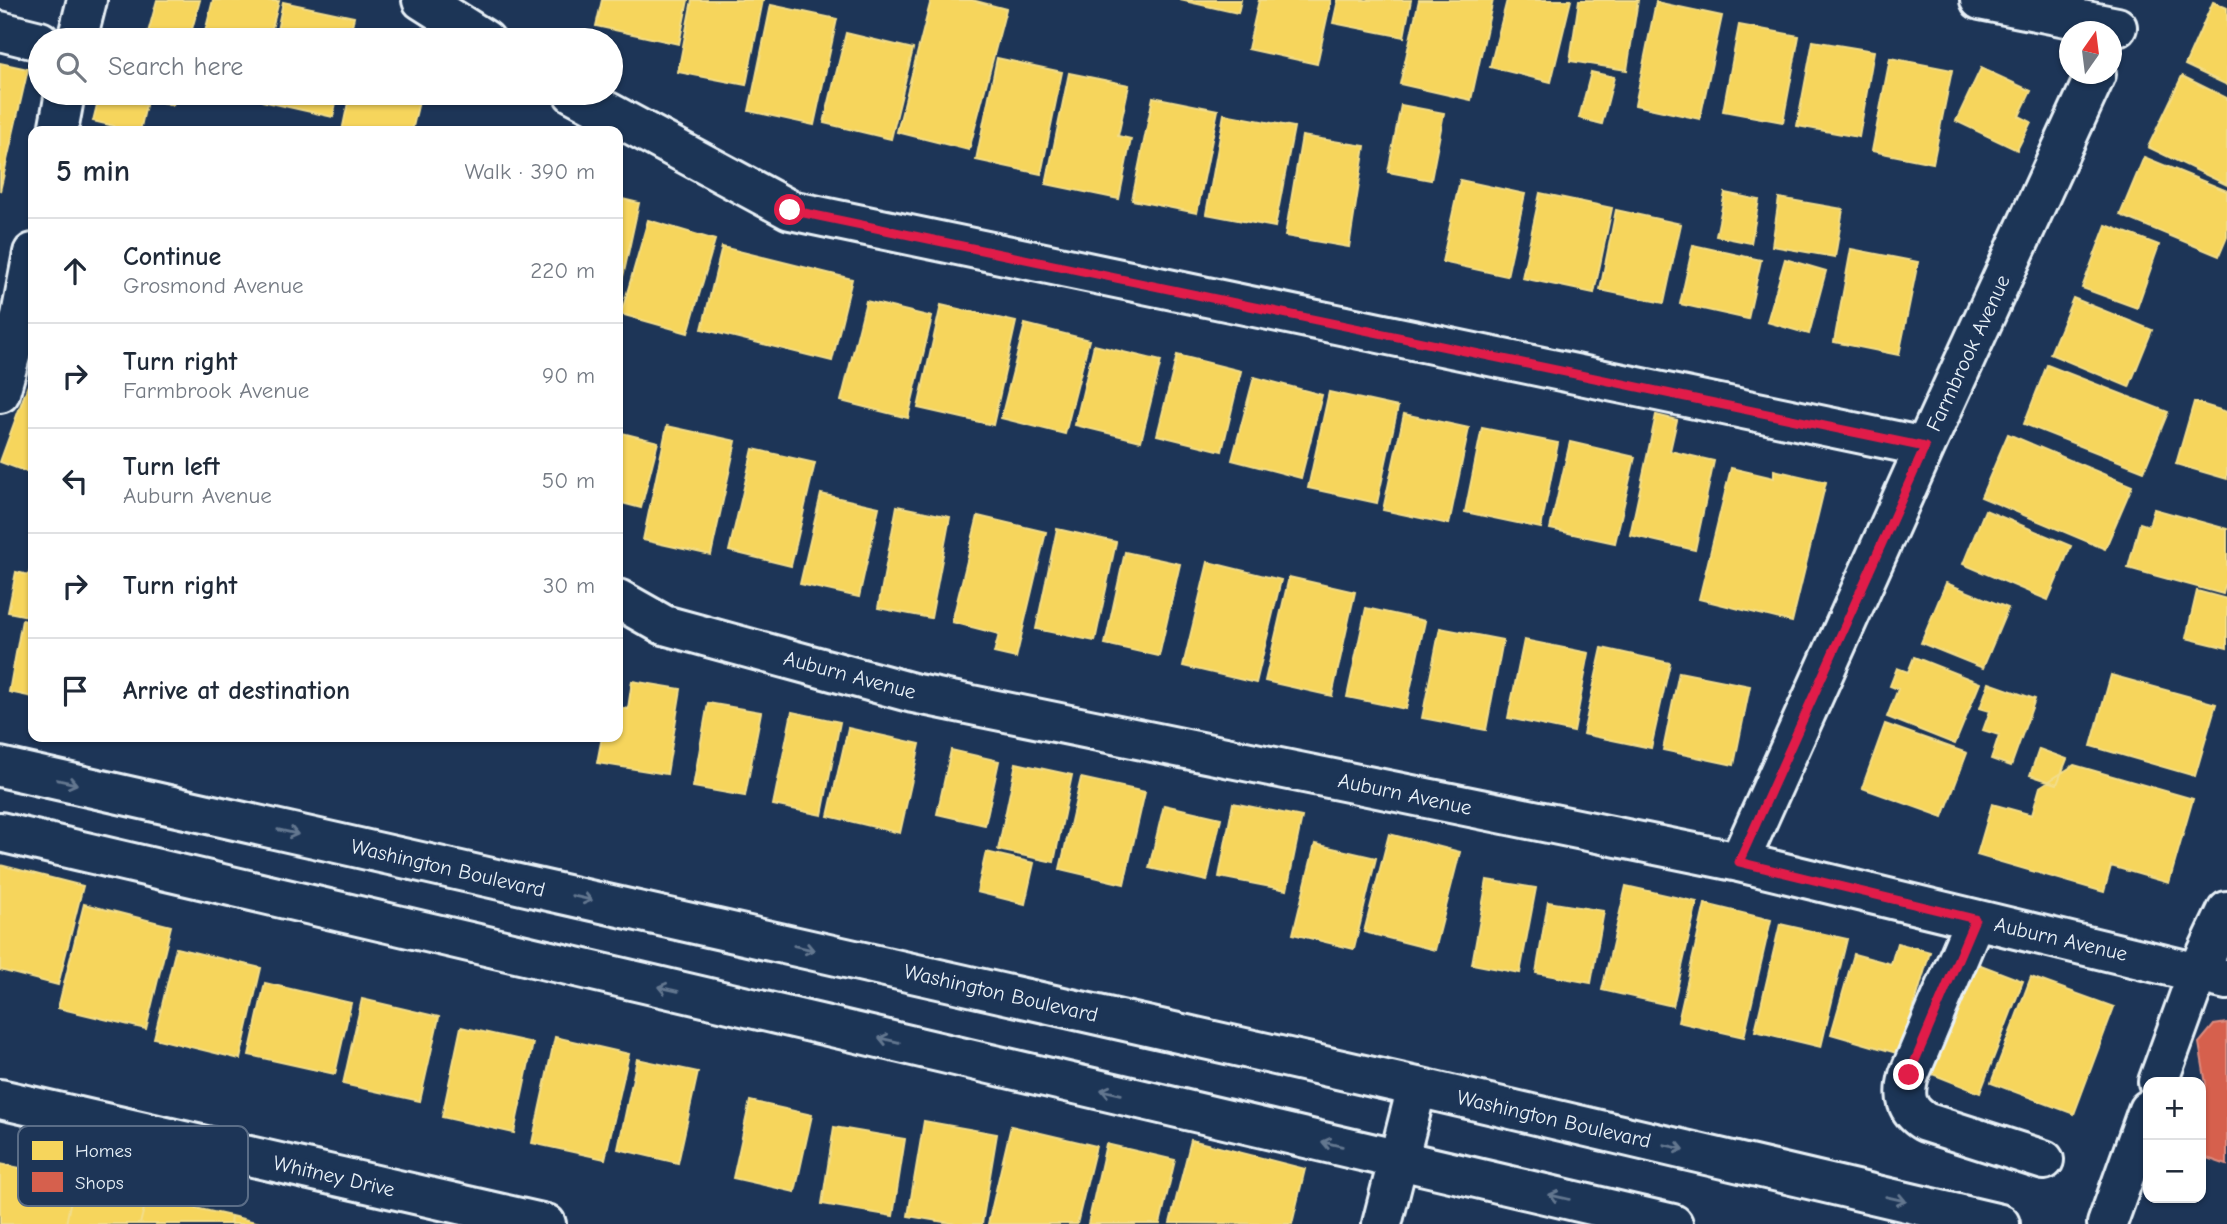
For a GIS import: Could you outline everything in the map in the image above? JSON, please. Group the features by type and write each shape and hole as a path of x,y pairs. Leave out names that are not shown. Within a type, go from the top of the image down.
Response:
{"main road":[{"path":"79,28 87,0"},
{"path":"422,0 466,28"},
{"path":"1980,0 2113,21"},
{"path":"0,32 28,38"},
{"name":"Farmbrook Avenue","path":"1739,862 2091,84"},
{"path":"59,126 63,105"},
{"path":"595,105 790,210 1925,447"},
{"path":"0,393 27,317"},
{"name":"Auburn Avenue","path":"623,602 664,625 912,693 1739,862 2212,976"},
{"name":"Washington Boulevard","path":"0,767 1417,1087 2000,1224"},
{"path":"0,832 1673,1224"},
{"path":"2161,1077 2212,976 2227,911"},
{"path":"1975,919 1909,1075 1905,1088 1906,1100 1912,1114 1925,1122 2044,1160"},
{"path":"1382,1224 1417,1087"},
{"name":"Whitney Drive","path":"0,1099 118,1126"},
{"path":"2107,1224 2143,1124"},
{"name":"Whitney Drive","path":"248,1156 545,1224"}],"building: Homes":[{"path":"157,0 200,0 192,28 149,28"},
{"path":"213,0 279,1 272,28 206,28"},
{"path":"602,0 688,0 679,44 623,32 623,28 596,26"},
{"path":"692,0 763,0 746,85 678,72"},
{"path":"931,0 972,0 1006,9 969,150 897,132"},
{"path":"1180,0 1241,0 1238,13"},
{"path":"1259,0 1331,0 1317,64 1248,49"},
{"path":"1338,0 1411,0 1404,37 1333,23"},
{"path":"1419,0 1493,0 1471,100 1400,84"},
{"path":"1507,0 1571,0 1551,82 1490,67"},
{"path":"1579,0 1638,0 1627,70 1570,61"},
{"path":"283,2 354,17 352,28 278,28"},
{"path":"1656,2 1722,16 1700,119 1635,105"},
{"path":"2213,2 2227,8 2227,85 2185,65"},
{"path":"771,5 837,19 814,125 749,111"},
{"path":"1739,25 1799,36 1783,122 1723,111"},
{"path":"846,33 913,49 891,139 824,123"},
{"path":"1813,41 1874,51 1859,137 1797,126"},
{"path":"997,58 1062,72 1041,174 976,160"},
{"path":"1890,58 1952,70 1933,163 1872,151"},
{"path":"0,63 28,69 0,191"},
{"path":"1981,68 2031,91 2019,116 2031,122 2017,150 1956,121"},
{"path":"1591,72 1614,77 1602,124 1579,118"},
{"path":"1069,73 1129,85 1118,136 1131,139 1119,199 1046,184"},
{"path":"2182,76 2227,98 2227,185 2148,147"},
{"path":"1153,97 1218,110 1197,213 1132,200"},
{"path":"97,105 146,105 141,126 114,126 93,121"},
{"path":"280,105 336,105 333,117"},
{"path":"347,105 418,105 413,126 343,126"},
{"path":"1401,105 1444,113 1431,180 1388,172"},
{"path":"1224,114 1294,127 1275,227 1206,214"},
{"path":"1302,136 1365,146 1349,247 1285,236"},
{"path":"2144,157 2227,191 2227,237 2219,256 2120,215"},
{"path":"1460,180 1525,194 1507,276 1442,262"},
{"path":"1540,193 1612,208 1594,293 1522,278"},
{"path":"1725,193 1759,200 1751,243 1716,236"},
{"path":"1779,198 1843,209 1835,257 1772,246"},
{"path":"623,199 639,203 623,277"},
{"path":"1616,210 1681,224 1664,303 1600,290"},
{"path":"648,220 715,240 688,333 623,315"},
{"path":"2106,225 2159,245 2137,308 2082,288"},
{"path":"1693,245 1761,260 1748,319 1680,304"},
{"path":"722,247 852,279 832,361 702,329"},
{"path":"1851,249 1918,262 1899,355 1834,342"},
{"path":"1785,259 1826,271 1809,334 1767,322"},
{"path":"2073,298 2152,330 2129,387 2050,354"},
{"path":"866,301 932,317 908,418 841,401"},
{"path":"941,305 1016,322 993,425 918,408"},
{"path":"1025,324 1089,340 1065,434 1001,418"},
{"path":"1094,345 1161,361 1141,441 1075,425"},
{"path":"1177,355 1241,371 1222,451 1157,435"},
{"path":"2047,365 2168,412 2144,471 2024,424"},
{"path":"1254,377 1322,395 1301,478 1232,460"},
{"path":"28,385 28,472 0,462"},
{"path":"1329,392 1398,407 1377,503 1308,488"},
{"path":"2194,402 2227,412 2227,479 2176,464"},
{"path":"1404,414 1469,428 1449,524 1383,510"},
{"path":"1656,415 1677,420 1670,451 1714,461 1695,550 1630,535"},
{"path":"667,426 736,441 711,555 643,540"},
{"path":"1482,428 1558,443 1541,528 1465,512"},
{"path":"623,433 658,442 641,508 623,503"},
{"path":"2008,434 2132,486 2105,549 1981,497"},
{"path":"1570,442 1635,457 1615,543 1550,529"},
{"path":"753,449 815,463 791,566 729,551"},
{"path":"1731,468 1774,478 1774,470 1826,482 1792,622 1699,599"},
{"path":"821,494 879,507 859,597 800,584"},
{"path":"897,506 950,517 931,618 878,608"},
{"path":"2154,509 2227,529 2227,578 2223,594 2128,568 2140,523 2149,526"},
{"path":"1985,510 2071,546 2048,600 1963,564"},
{"path":"978,516 1046,532 1016,658 994,653 999,634 952,622"},
{"path":"1057,529 1116,542 1095,641 1036,629"},
{"path":"1125,552 1180,564 1159,656 1105,644"},
{"path":"1208,562 1281,580 1256,683 1183,666"},
{"path":"16,572 28,575 28,616 8,612"},
{"path":"1289,577 1355,592 1332,696 1265,681"},
{"path":"1946,583 2008,608 1983,668 1921,643"},
{"path":"2197,591 2227,599 2227,648 2186,638"},
{"path":"1366,608 1425,621 1406,709 1347,697"},
{"path":"22,620 28,621 28,696 9,692"},
{"path":"1440,628 1503,640 1486,730 1422,718"},
{"path":"1524,640 1589,653 1574,732 1508,718"},
{"path":"1602,648 1670,663 1651,748 1583,734"},
{"path":"1914,657 1980,683 1955,744 1887,717 1898,689 1890,686 1897,668 1908,672"},
{"path":"1679,672 1750,686 1734,765 1663,750"},
{"path":"2111,675 2216,704 2195,776 2091,746"},
{"path":"632,681 681,689 667,774 597,763 601,742 623,742 623,708 628,709"},
{"path":"1989,683 2035,699 2011,766 1991,759 1999,735 1983,730 1990,711 1980,708"},
{"path":"708,703 761,712 745,796 693,787"},
{"path":"792,712 840,722 822,815 773,805"},
{"path":"1885,724 1967,753 1943,817 1862,788"},
{"path":"848,728 920,744 900,833 828,816"},
{"path":"2039,749 2067,759 2057,784 2030,775"},
{"path":"951,750 999,761 985,825 937,814"},
{"path":"1016,763 1072,775 1054,862 998,850"},
{"path":"2074,765 2193,799 2169,883 2111,866 2104,892 1977,855 1992,804 2032,815 2040,787"},
{"path":"1081,778 1145,792 1124,884 1060,869"},
{"path":"1233,803 1302,817 1287,890 1219,877"},
{"path":"1164,805 1221,818 1207,881 1149,868"},
{"path":"1389,834 1460,852 1435,950 1364,932"},
{"path":"1315,844 1376,858 1354,949 1293,934"},
{"path":"986,852 1034,863 1025,904 977,892"},
{"path":"0,865 83,886 58,985 0,970"},
{"path":"1487,880 1536,888 1520,973 1472,964"},
{"path":"1626,886 1697,902 1673,1006 1602,990"},
{"path":"1548,902 1604,911 1591,983 1536,973"},
{"path":"84,904 171,926 146,1029 58,1008"},
{"path":"1705,904 1771,920 1744,1037 1678,1022"},
{"path":"1780,924 1847,939 1821,1047 1755,1031"},
{"path":"1897,943 1930,952 1900,1054 1831,1034 1854,954 1891,964"},
{"path":"176,948 261,968 240,1059 154,1038"},
{"path":"1965,959 2023,981 1980,1093 1922,1070"},
{"path":"2031,977 2114,1007 2074,1114 1991,1083"},
{"path":"265,983 351,1003 335,1074 249,1055"},
{"path":"362,999 439,1017 420,1101 343,1084"},
{"path":"461,1027 533,1043 514,1133 442,1117"},
{"path":"555,1037 629,1054 605,1159 532,1143"},
{"path":"637,1059 698,1072 678,1163 618,1149"},
{"path":"750,1101 812,1115 795,1192 733,1178"},
{"path":"924,1121 997,1134 982,1224 956,1224 908,1216"},
{"path":"1011,1126 1096,1146 1077,1224 988,1224"},
{"path":"834,1127 905,1139 893,1216 822,1204"},
{"path":"1191,1140 1305,1169 1292,1224 1170,1223"},
{"path":"1106,1144 1175,1160 1160,1224 1088,1224"},
{"path":"0,1164 18,1168 18,1206 70,1206 66,1224 0,1224"},
{"path":"70,1206 145,1206 140,1224 66,1224"},
{"path":"145,1206 187,1206 231,1216 230,1224 140,1224"},
{"path":"231,1216 264,1224 230,1224"}],"building: Shops":[{"path":"2227,1023 2227,1165 2206,1158 2206,1077 2199,1043 2214,1025"}],"route":[{"path":"790,210 1925,447 1739,862 1975,919 1909,1075"}]}
